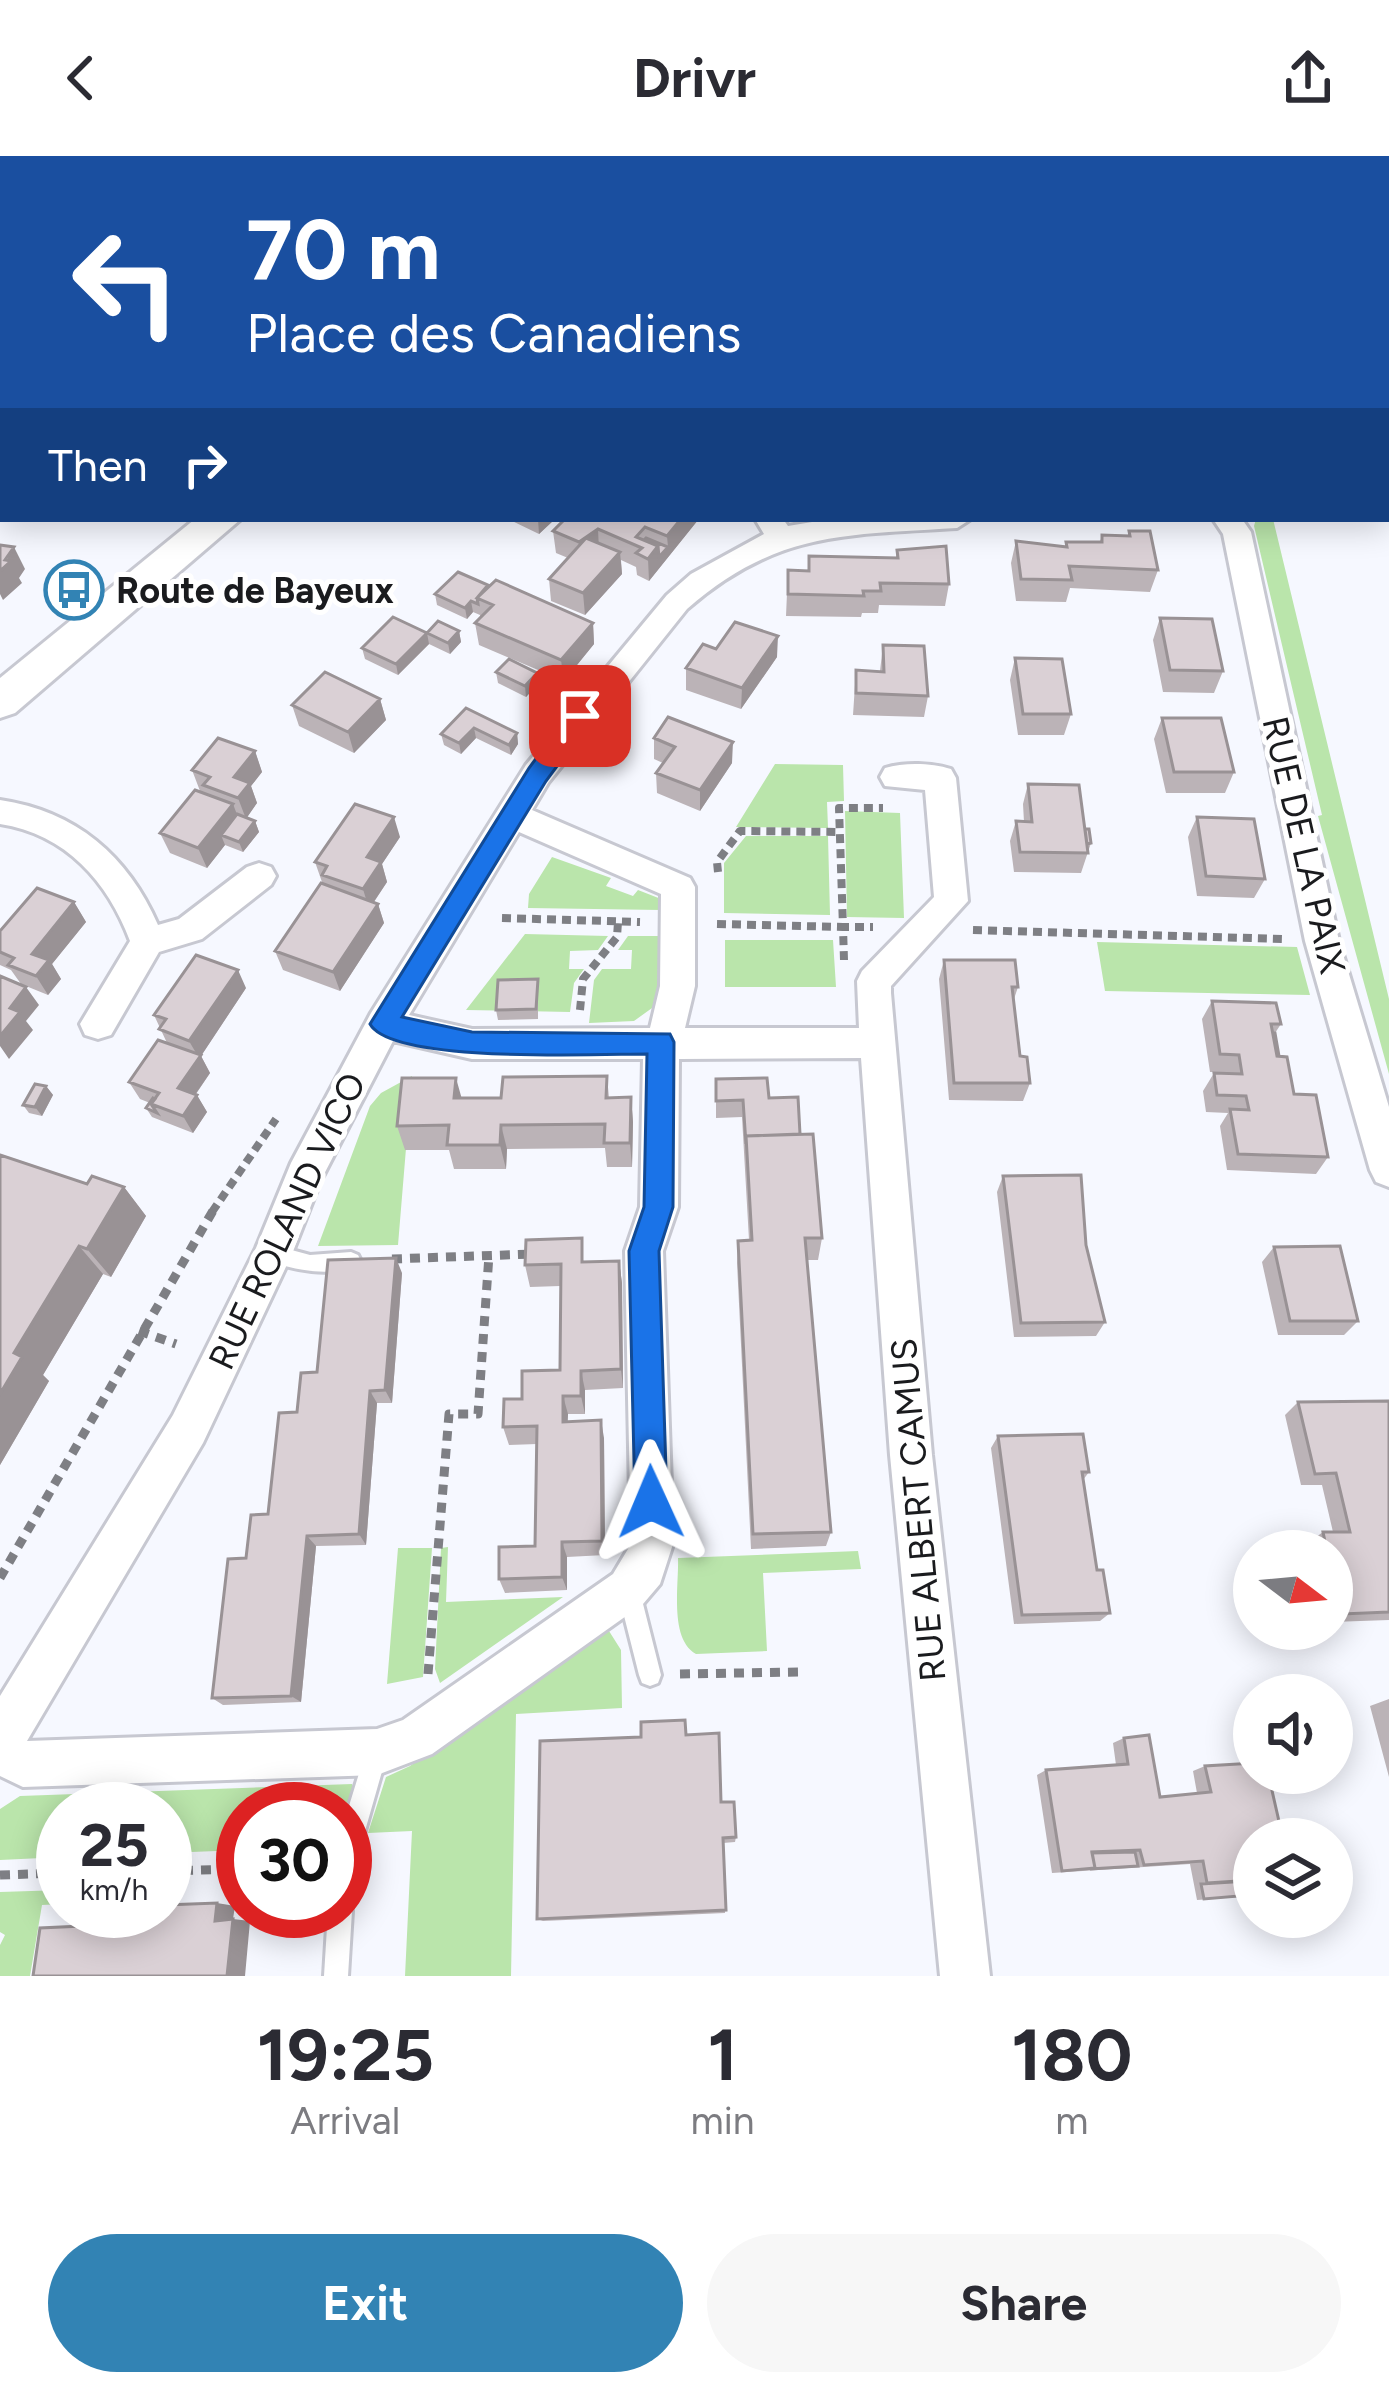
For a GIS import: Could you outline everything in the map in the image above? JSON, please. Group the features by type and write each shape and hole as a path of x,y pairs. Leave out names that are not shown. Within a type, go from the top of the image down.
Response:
{"main road":[{"path":"0,663 174,522"},
{"path":"0,702 217,522"}],"street":[{"name":"RUE ROLAND VICO","path":"0,1737 143,1509 273,1254 304,1175 384,1024 512,815 580,716 677,602 775,528 909,522"},
{"name":"RUE DE LA PAIX","path":"1229,522 1237,532 1322,941 1389,1170"},
{"name":"RUE ALBERT CAMUS","path":"899,793 940,778 951,901 874,981 911,1455 964,1976"},
{"path":"0,812 74,837 108,862 132,899 147,941"},
{"path":"0,1751 23,1765 377,1752 416,1738 628,1589 645,1569 652,1544 644,1251 659,1207 661,1042 671,1023 678,990 678,887 512,815"},
{"path":"98,1024 147,941 190,929 259,876"},
{"path":"384,1024 472,1044 877,1043"}],"lane":[{"path":"273,1254 310,1264 392,1258"},
{"path":"628,1589 650,1675"},
{"path":"368,1782 377,1752"},
{"path":"336,1976 338,1938"}],"path":[{"path":"844,968 839,808 899,793"},
{"path":"718,872 717,862 740,831 840,832"},
{"path":"502,918 650,923"},
{"path":"579,1021 583,980 617,937 618,922"},
{"path":"717,924 884,928"},
{"path":"960,929 1322,941"},
{"path":"0,1578 139,1331 276,1119"},
{"path":"392,1258 536,1254"},
{"path":"427,1678 449,1414 478,1414 490,1256"},
{"path":"139,1331 176,1344"},
{"path":"650,1675 799,1672"},
{"path":"0,1875 36,1874"}],"green space":[{"path":"1255,522 1274,522 1389,999 1389,1074 1318,816 1322,815"},
{"path":"775,764 843,765 844,801 827,802 828,828 736,827"},
{"path":"845,811 900,813 904,918 847,917"},
{"path":"746,836 828,836 830,915 724,913 724,863"},
{"path":"552,857 611,878 606,886 661,899 661,910 528,908 529,894"},
{"path":"525,934 608,936 598,950 570,951 569,969 584,969 574,983 570,1012 466,1010"},
{"path":"628,936 664,936 659,1003 634,1021 589,1023 594,980 602,969 631,969 632,950 618,950"},
{"path":"725,940 833,940 836,987 725,987"},
{"path":"1097,942 1297,947 1310,995 1105,991"},
{"path":"412,1076 398,1245 318,1246 370,1106 381,1093"},
{"path":"448,1547 446,1602 563,1597 440,1683 435,1669 441,1548"},
{"path":"398,1548 432,1548 423,1677 387,1684"},
{"path":"858,1551 861,1569 763,1573 767,1651 696,1654 682,1636 677,1610 678,1558"},
{"path":"598,1628 609,1631 621,1650 622,1708 516,1714 511,1976 405,1976 412,1831 372,1833 372,1821 386,1777 410,1766"},
{"path":"216,1789 216,1851 192,1852 192,1790"},
{"path":"36,1795 36,1858 0,1860 0,1809 20,1796"},
{"path":"36,1891 36,1938 30,1976 0,1976 0,1945 5,1935 0,1932 0,1892"}],"building":[{"path":"562,522 679,522 667,536 645,527 636,537 658,546 648,559 636,553 642,548 598,529 579,542 553,531"},
{"path":"1129,531 1150,531 1158,570 1069,566 1072,580 1021,579 1016,541 1067,547 1066,542 1102,542 1102,535 1130,536"},
{"path":"586,538 620,552 583,593 549,579"},
{"path":"646,538 668,547 659,557 658,546"},
{"path":"0,545 14,547 5,560 11,561 0,571"},
{"path":"946,546 949,584 880,583 881,591 863,591 864,596 788,594 788,570 809,571 809,556 898,558 897,550"},
{"path":"458,572 488,585 477,598 478,604 471,601 465,608 435,594"},
{"path":"496,580 593,623 561,660 475,623 493,605 477,598"},
{"path":"393,617 427,633 396,664 362,648"},
{"path":"1160,618 1212,619 1223,671 1170,670"},
{"path":"438,621 459,631 448,643 427,633"},
{"path":"735,622 778,636 742,688 686,668 703,644 716,649"},
{"path":"883,645 924,646 928,696 856,693 856,670 884,672"},
{"path":"1015,658 1062,659 1071,714 1023,714"},
{"path":"509,659 537,673 525,686 496,672"},
{"path":"325,672 380,699 348,732 292,705"},
{"path":"466,708 517,733 509,745 474,728 459,743 441,734"},
{"path":"668,717 733,742 700,790 656,773 675,747 654,738"},
{"path":"1162,718 1221,718 1234,772 1174,772"},
{"path":"218,738 255,751 234,777 250,783 238,798 203,785 210,777 192,770"},
{"path":"1028,784 1079,785 1088,853 1020,852 1016,821 1032,822"},
{"path":"195,790 233,804 198,848 160,833"},
{"path":"355,804 394,817 367,857 381,862 363,889 322,875 327,866 315,862"},
{"path":"237,814 255,821 239,842 221,835"},
{"path":"1197,817 1254,819 1265,879 1206,876"},
{"path":"321,883 378,904 333,972 275,951"},
{"path":"37,888 74,902 32,954 49,960 36,976 8,965 14,958 0,952 0,931"},
{"path":"196,955 238,970 189,1041 159,1029 166,1019 154,1015"},
{"path":"944,960 1015,960 1018,987 1012,987 1020,1056 1027,1057 1030,1083 954,1083"},
{"path":"0,976 26,987 10,1008 20,1012 0,1036"},
{"path":"538,979 536,1009 496,1010 498,980"},
{"path":"1212,1001 1276,1003 1281,1024 1271,1024 1277,1056 1287,1057 1294,1094 1316,1095 1328,1157 1238,1154 1230,1109 1249,1110 1246,1096 1217,1095 1214,1073 1242,1074 1239,1055 1220,1054"},
{"path":"158,1040 201,1055 178,1088 197,1095 183,1116 151,1104 159,1093 129,1082"},
{"path":"607,1076 606,1098 631,1097 630,1143 604,1143 605,1124 501,1125 500,1145 447,1145 449,1125 397,1126 402,1078 456,1078 454,1098 501,1098 503,1077"},
{"path":"767,1078 769,1098 798,1097 800,1134 746,1136 746,1144 743,1100 716,1101 716,1079"},
{"path":"35,1084 46,1086 35,1107 23,1105"},
{"path":"813,1134 822,1238 805,1238 831,1532 753,1534 738,1241 752,1240 746,1136"},
{"path":"0,1155 87,1184 92,1176 124,1187 87,1249 79,1246 14,1353 22,1357 0,1394"},
{"path":"1081,1175 1086,1245 1105,1322 1021,1323 1003,1176"},
{"path":"582,1238 582,1262 619,1261 621,1369 581,1371 581,1396 563,1396 563,1422 601,1420 602,1541 562,1542 562,1577 499,1579 499,1547 535,1546 537,1426 503,1427 504,1399 522,1399 522,1371 560,1370 561,1264 525,1265 526,1240"},
{"path":"1340,1246 1358,1321 1290,1321 1274,1247"},
{"path":"396,1258 385,1390 370,1391 359,1534 307,1536 291,1696 212,1698 228,1559 246,1558 251,1515 268,1514 279,1413 297,1412 301,1373 317,1372 328,1260"},
{"path":"1389,1401 1389,1612 1353,1614 1353,1530 1336,1473 1315,1474 1298,1402"},
{"path":"1083,1434 1089,1472 1082,1472 1097,1570 1103,1570 1110,1613 1022,1615 998,1436"},
{"path":"685,1720 686,1735 719,1733 721,1802 734,1802 736,1837 723,1838 726,1910 537,1919 540,1741 641,1737 641,1722"},
{"path":"1149,1735 1160,1797 1211,1792 1205,1766 1233,1764 1233,1794 1273,1794 1278,1818 1233,1818 1233,1881 1207,1883 1203,1861 1144,1865 1140,1850 1092,1852 1095,1868 1062,1871 1046,1770 1128,1764 1124,1738"},
{"path":"1135,1852 1138,1866 1090,1869 1095,1868 1092,1853"},
{"path":"1233,1882 1233,1897 1204,1899 1201,1884"},
{"path":"216,1903 216,1938 231,1938 227,1976 33,1976 39,1938 192,1938 192,1904"}],"place":[{"name":"Route de Bayeux","path":"74,590"}],"route":[{"path":"580,716 537,774 384,1024 433,1039 472,1044 661,1042 659,1207 644,1251 651,1502"}]}
